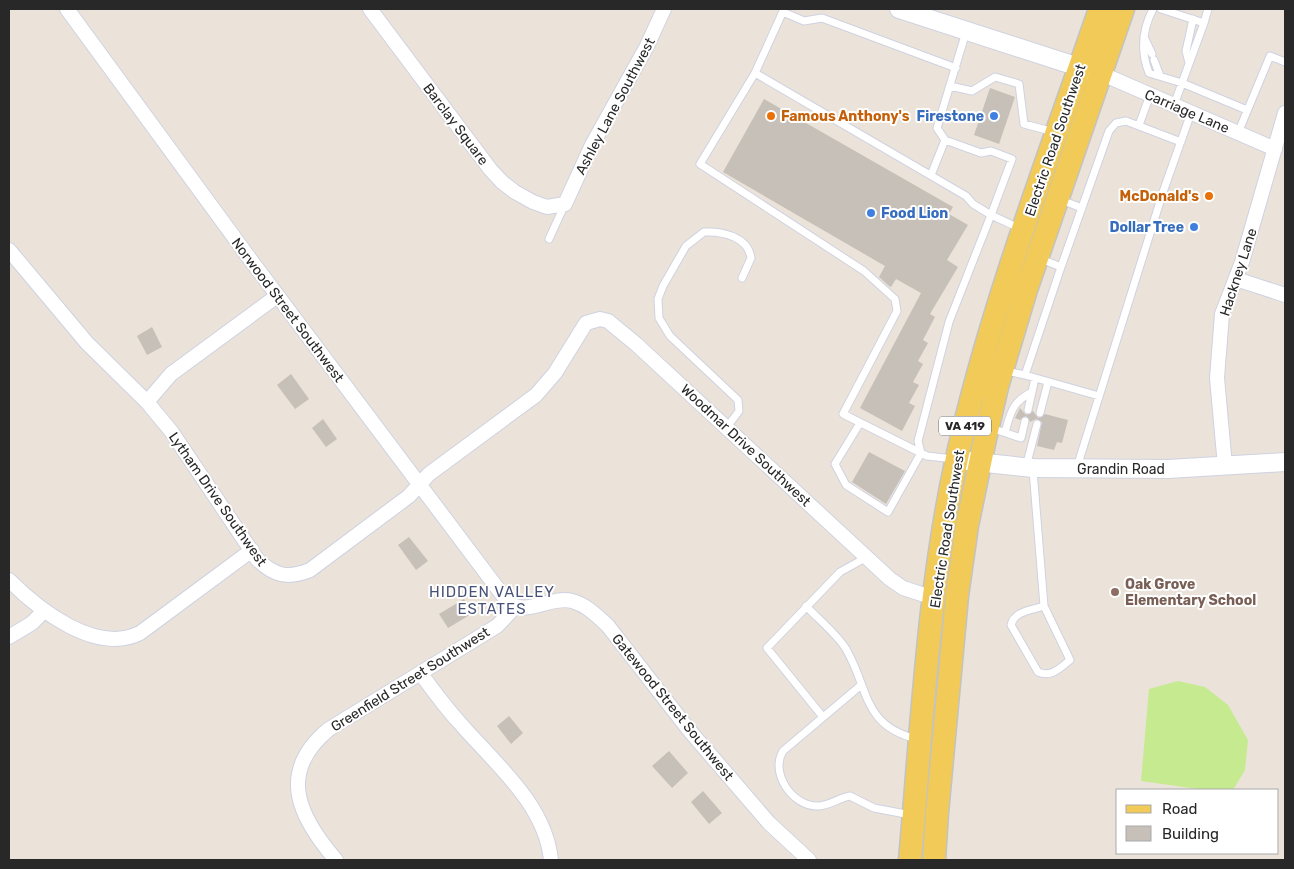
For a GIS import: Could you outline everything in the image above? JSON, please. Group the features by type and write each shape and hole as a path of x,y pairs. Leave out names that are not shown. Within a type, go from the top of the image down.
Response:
{"main road":[{"name":"Electric Road Southwest","path":"934,860 957,596 980,464 996,429 1002,370 1058,199 1090,70 1100,9"},
{"name":"Electric Road Southwest","path":"910,860 934,598 957,459 975,385 1057,133 1123,9"}],"street":[{"name":"Norwood Street Southwest","path":"67,9 277,296 507,601 515,607"},
{"name":"Barclay Square","path":"370,9 490,169 502,182 532,202 547,206 565,204"},
{"path":"899,9 966,32 1090,70"},
{"name":"Ashley Lane Southwest","path":"565,204 592,145 660,10"},
{"name":"Carriage Lane","path":"1090,70 1275,149"},
{"name":"Hackney Lane","path":"1225,466 1217,378 1222,314 1236,279 1285,113"},
{"name":"Lytham Drive Southwest","path":"9,250 87,343 147,402 171,431 252,550 272,572 281,576 299,575 310,570 409,496 429,474 536,395 555,373 566,353"},
{"path":"1236,279 1285,295"},
{"path":"147,402 171,374 277,296"},
{"name":"Woodmar Drive Southwest","path":"566,353 586,323 600,319 608,321 903,588 934,598"},
{"name":"Grandin Road","path":"957,459 980,464 1076,469 1168,469 1285,462"},
{"path":"9,580 44,611 93,636 106,640 130,638 140,633 252,550"},
{"name":"Gatewood Street Southwest","path":"515,607 523,608 564,600 582,604 595,613 608,626 689,730 769,823 809,860"},
{"name":"Greenfield Street Southwest","path":"336,860 313,831 299,801 298,774 309,749 329,729 497,626 515,607"},
{"path":"9,638 32,623 44,611"},
{"path":"421,674 458,721 525,796 542,826 550,846 551,860"}],"lane":[{"path":"1153,9 1146,23 1144,37 1145,62 1149,73 1182,83 1247,110"},
{"path":"1160,9 1204,23"},
{"path":"1174,105 1208,9"},
{"path":"956,68 822,18 804,21 783,10 754,73 700,164 864,271 895,299 897,311 842,414 928,456 957,459"},
{"path":"1189,63 1186,51 1193,19"},
{"path":"860,423 834,464 846,485 888,512 921,453 918,441 940,351 957,301 1012,159 991,151 981,153 945,140 937,128 966,32"},
{"path":"1144,37 1160,76"},
{"path":"1238,133 1270,56 1285,62"},
{"path":"754,73 966,196 972,204 1024,230"},
{"path":"950,86 972,91 996,77 1019,84 1024,124 1057,133"},
{"path":"1139,126 1150,95"},
{"path":"1076,469 1191,113"},
{"path":"1025,375 1109,131 1116,123 1126,121 1181,142"},
{"path":"931,175 945,140"},
{"path":"1058,199 1082,208"},
{"path":"549,239 565,204"},
{"path":"726,427 739,411 738,400 670,336 659,318 658,299 686,246 704,232 726,234 748,247 751,258 742,278"},
{"path":"1038,258 1061,267"},
{"path":"1002,370 1099,396"},
{"path":"1028,410 1035,378"},
{"path":"1040,413 1048,382"},
{"path":"1032,392 1020,398 996,429 1032,441"},
{"path":"1021,438 1026,421"},
{"path":"1037,424 1032,441 1029,468 1044,606 1070,660 1052,673 1045,675 1038,672 1011,625 1017,615 1044,606"},
{"path":"823,717 767,648 840,572 867,557"},
{"path":"806,606 846,649 860,686 871,708 885,724 896,732 921,740"},
{"path":"860,686 783,751 778,758 778,772 796,798 804,804 820,806 850,796 874,808 914,816"}],"green space":[{"path":"1178,681 1205,687 1228,705 1248,740 1245,770 1234,789 1198,789 1141,781 1149,689"}],"building":[{"name":"Firestone","path":"990,88 1015,97 999,144 974,135"},
{"path":"764,99 953,207 949,214 968,225 947,260 958,267 930,314 935,317 923,340 928,343 918,361 923,364 913,382 919,385 909,403 915,406 902,431 860,408 921,293 896,279 891,287 889,286 879,277 885,266 723,172"},
{"path":"152,327 162,347 147,355 137,336"},
{"path":"291,374 309,399 295,409 277,385"},
{"path":"1020,408 1026,415 1033,411 1038,418 1045,414 1068,420 1062,443 1057,442 1054,450 1037,446 1042,422 1036,419 1030,422 1026,416 1020,420 1015,418"},
{"path":"323,419 337,439 326,447 312,428"},
{"path":"869,452 905,471 886,504 852,482"},
{"path":"409,537 428,561 416,570 398,545"},
{"path":"464,599 473,613 448,628 439,614"},
{"path":"509,716 523,733 511,744 497,726"},
{"path":"669,751 688,773 672,788 652,766"},
{"path":"703,791 722,813 709,824 691,802"}],"place":[{"name":"Famous Anthony's","path":"771,116"},
{"name":"Firestone","path":"994,116"},
{"name":"McDonald's","path":"1209,196"},
{"name":"Food Lion","path":"871,213"},
{"name":"Dollar Tree","path":"1194,227"},
{"name":"Oak Grove Elementary School","path":"1115,592"}],"district":[{"name":"HIDDEN VALLEY ESTATES","path":"492,600"}]}
